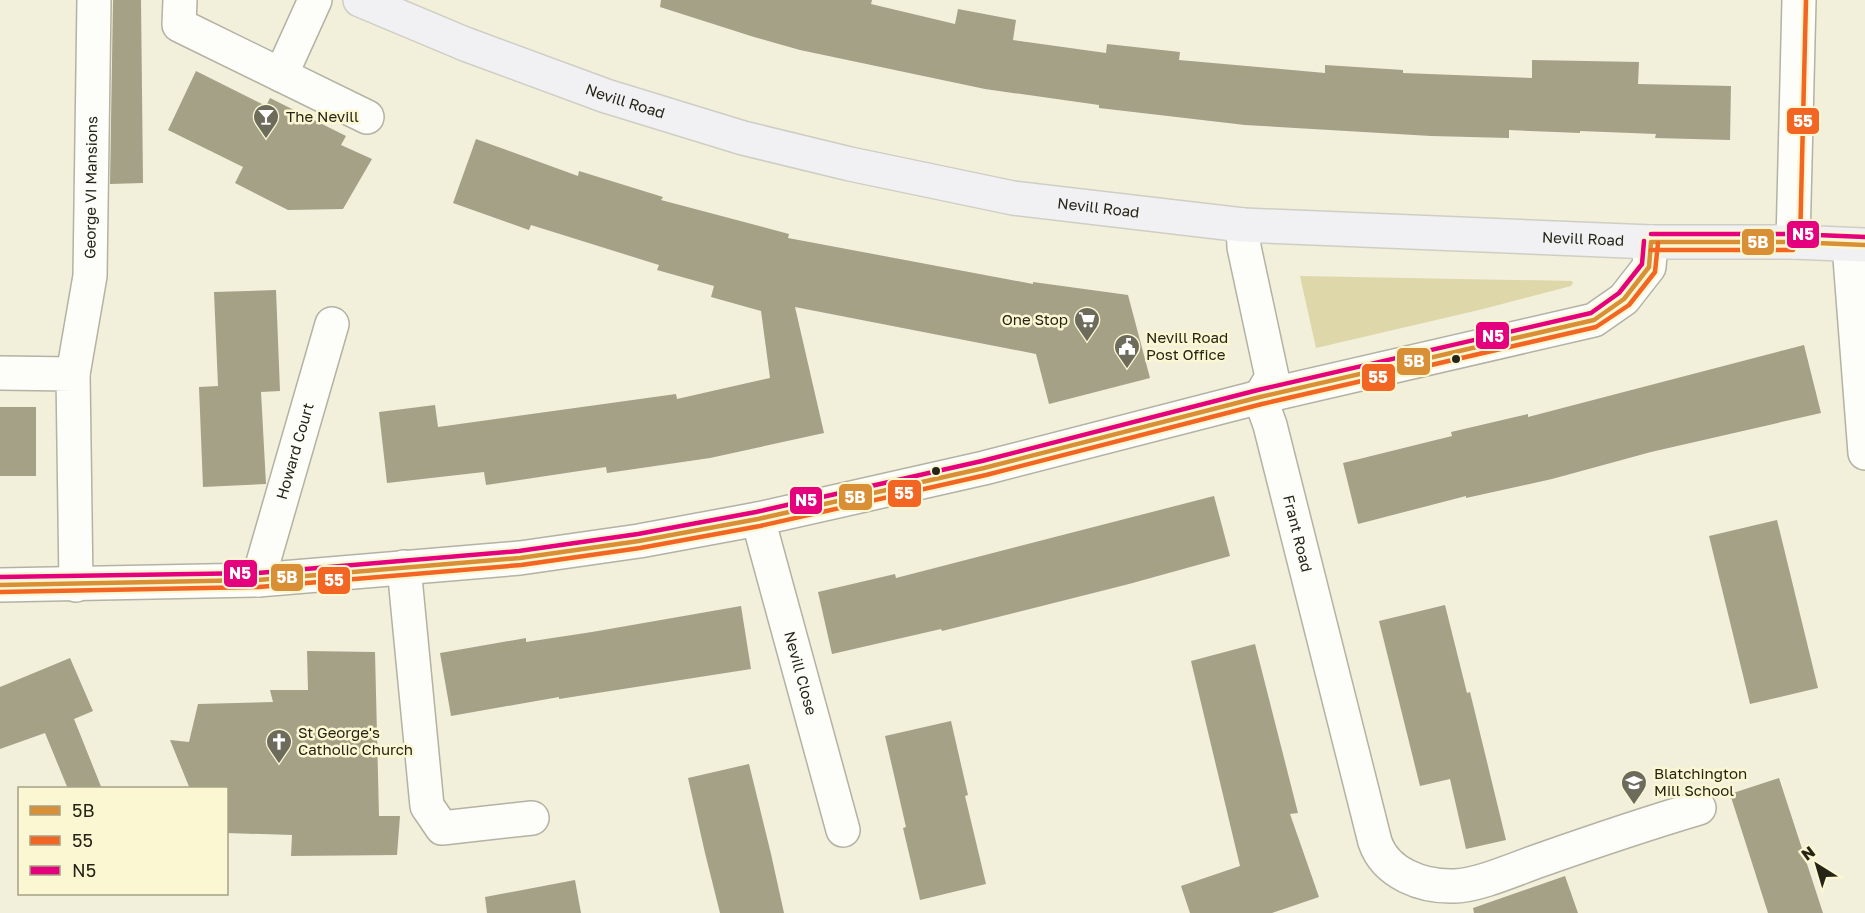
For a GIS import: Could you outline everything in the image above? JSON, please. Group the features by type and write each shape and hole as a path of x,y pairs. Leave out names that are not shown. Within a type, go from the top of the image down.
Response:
{"main road":[{"name":"Nevill Road","path":"360,0 465,44 606,96 743,138 850,164 1012,198 1243,225 1651,242 1793,242 1857,245"}],"street":[{"name":"George VI Mansions","path":"76,585 73,374 90,276 94,0"},
{"path":"180,0 179,25 367,117"},
{"path":"281,75 315,0"},
{"path":"1793,242 1799,0"},
{"path":"1243,225 1244,248 1272,377 1260,397"},
{"path":"0,585 258,580 520,558 639,541 758,519 984,468 1260,397 1594,320 1624,299 1649,267 1651,242"},
{"path":"1857,245 1865,453"},
{"name":"Howard Court","path":"258,580 332,324"},
{"path":"0,373 73,374"},
{"name":"Frant Road","path":"1260,397 1270,425 1375,842 1382,857 1407,876 1420,881 1456,886 1487,878 1636,826 1700,807"},
{"name":"Nevill Close","path":"758,519 843,830"},
{"path":"404,567 427,806 442,828 532,818"}],"shaded area":[{"path":"1300,276 1572,281 1573,283 1571,286 1479,310 1316,348"}],"building":[{"path":"113,0 141,0 143,183 110,184"},
{"path":"661,0 872,0 871,4 955,24 958,9 1016,20 1013,40 1106,53 1107,44 1180,52 1179,60 1325,73 1325,65 1403,70 1403,73 1532,78 1532,60 1639,62 1638,84 1731,86 1730,140 1655,138 1656,134 1509,130 1509,138 1431,136 1245,125 1099,108 1099,105 985,89 800,50 660,7"},
{"name":"The Nevill","path":"196,71 266,106 270,98 346,136 341,145 372,159 343,209 288,210 235,183 243,167 168,130"},
{"path":"476,139 578,176 579,171 663,197 661,200 789,234 788,238 1033,284 1033,282 1128,295 1150,378 1049,404 1036,354 795,307 824,433 710,458 607,473 606,467 486,485 484,472 387,483 379,412 435,405 438,427 676,394 677,399 770,378 761,311 711,297 714,286 657,270 659,265 531,225 529,230 453,203"},
{"path":"276,290 280,391 261,392 266,484 203,487 199,387 218,386 214,292"},
{"path":"1804,345 1821,413 1651,452 1552,479 1466,498 1466,496 1358,524 1343,463 1452,436 1451,432 1528,414 1528,417"},
{"path":"0,407 36,407 36,476 0,476"},
{"path":"1214,496 1230,556 942,631 941,629 832,654 818,592 895,574 896,578"},
{"path":"1777,520 1818,688 1750,704 1709,536"},
{"path":"1445,605 1467,693 1470,692 1506,840 1466,849 1450,779 1420,786 1379,621"},
{"path":"741,606 751,669 559,699 559,697 451,716 440,653 526,638 526,642 592,632"},
{"path":"1255,644 1298,813 1290,814 1319,897 1272,913 1190,913 1181,886 1240,866 1191,661"},
{"name":"St George's Catholic Church","path":"307,651 375,652 379,816 400,816 397,855 291,856 292,835 228,833 228,787 189,787 170,740 189,742 198,704 273,702 270,690 308,690"},
{"path":"70,658 93,711 74,719 101,787 67,787 45,733 0,749 0,687"},
{"path":"951,721 968,795 965,796 986,884 920,900 885,736"},
{"path":"749,764 784,913 720,913 705,853 688,778"},
{"path":"1779,778 1823,913 1768,913 1730,794"},
{"path":"1565,876 1578,913 1474,913 1473,908"},
{"path":"575,880 581,913 487,913 485,897"}],"transit line":[{"name":"55","path":"1800,242 1806,0"},
{"name":"N5","path":"1651,234 1793,234 1865,237"},
{"name":"N5","path":"0,577 258,573 519,551 638,534 756,512 982,461 1258,390 1591,313 1619,293 1642,264 1644,241"},
{"name":"5B","path":"1651,242 1793,242 1865,245"},
{"name":"5B","path":"0,585 258,580 520,558 639,541 758,519 984,468 1260,397 1594,320 1624,299 1649,267 1651,242"},
{"name":"55","path":"0,592 259,587 521,565 640,548 760,526 986,475 1262,404 1596,327 1629,305 1655,272 1658,243"},
{"name":"55","path":"1651,250 1793,250"}],"place":[{"name":"The Nevill","path":"266,140"},
{"name":"One Stop","path":"1087,343"},
{"name":"Nevill Road Post Office","path":"1127,370"},
{"name":"St George's Catholic Church","path":"279,765"},
{"name":"Blatchington Mill School","path":"1634,806"}]}
